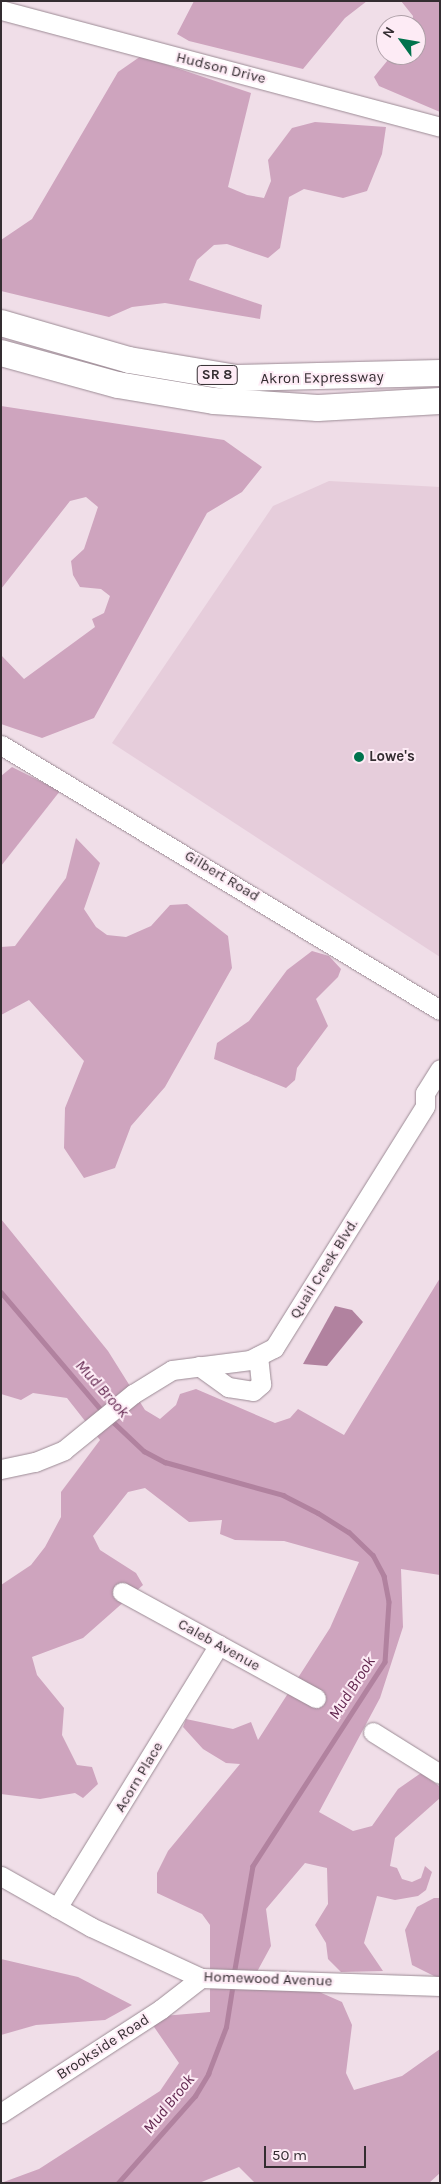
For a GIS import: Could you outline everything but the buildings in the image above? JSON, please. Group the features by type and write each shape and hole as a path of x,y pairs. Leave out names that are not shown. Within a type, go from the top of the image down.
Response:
{"highway":[{"name":"Akron Expressway","path":"1,323 129,360 237,378 440,373"},
{"name":"Akron Expressway","path":"1,354 118,385 214,401 318,408 440,401"}],"street":[{"name":"Hudson Drive","path":"1,10 440,127"},
{"name":"Gilbert Road","path":"1,745 440,1010"},
{"name":"Quail Creek Blvd.","path":"1,1469 35,1462 64,1450 142,1386 172,1370 258,1356 274,1348 432,1106 425,1093 440,1068"},
{"path":"199,1366 228,1387 253,1391 260,1389 258,1356"},
{"name":"Caleb Avenue","path":"122,1592 316,1698"},
{"name":"Acorn Place","path":"57,1908 219,1645"},
{"path":"373,1732 440,1774"},
{"name":"Homewood Avenue","path":"1,1876 57,1908 206,1978 440,1986"},
{"name":"Brookside Road","path":"1,2113 206,1978"}],"shaded area":[{"path":"194,1 367,1 345,18 303,69 189,41 177,34"},
{"path":"401,1 440,1 440,112 379,86 374,77 384,65 426,65 426,15 412,15"},
{"path":"141,56 251,93 228,187 247,195 264,198 271,181 268,160 292,128 315,122 386,127 382,154 367,191 343,198 304,189 289,197 280,248 268,258 227,244 214,245 197,260 189,280 262,305 260,319 165,303 132,307 109,317 1,291 1,240 32,219 118,72"},
{"path":"1,406 224,440 262,467 242,492 207,513 94,718 42,738 1,724 1,655 24,679 95,627 92,619 104,613 110,596 101,589 80,587 73,575 71,561 84,549 98,507 86,497 70,501 1,589"},
{"path":"329,481 440,487 440,957 112,743 273,506"},
{"path":"12,767 60,791 1,866 1,776"},
{"path":"76,838 100,863 84,909 96,927 107,935 126,937 151,926 170,905 187,904 228,936 232,968 165,1087 131,1126 115,1168 84,1178 64,1148 65,1108 84,1061 29,1000 1,1015 1,947 15,946 66,878"},
{"path":"312,951 329,956 341,969 338,977 316,999 328,1026 297,1068 295,1080 286,1088 214,1059 217,1043 249,1021 287,970"},
{"path":"1,1219 108,1351 145,1410 160,1419 176,1405 180,1394 196,1389 275,1423 290,1418 298,1409 344,1435 440,1278 440,1575 401,1569 403,1627 380,1698 319,1812 353,1831 372,1826 398,1789 421,1773 439,1786 440,1798 395,1838 390,1866 397,1868 402,1879 412,1882 421,1878 425,1866 432,1872 426,1890 418,1896 395,1900 377,1896 364,1943 383,1971 341,1972 328,1959 326,1943 315,1925 328,1904 327,1868 305,1863 266,1909 271,1946 253,1979 317,1991 342,2002 352,2025 346,2073 354,2090 402,2076 440,2049 440,2173 429,2183 255,2183 239,2167 199,2183 1,2183 39,2169 160,2091 179,2063 152,2024 163,2016 210,2012 210,1925 202,1914 157,1893 157,1873 168,1851 240,1764 226,1763 203,1749 183,1727 186,1719 233,1729 251,1722 258,1740 330,1628 359,1562 284,1541 235,1540 220,1534 222,1520 189,1522 145,1488 128,1492 93,1536 100,1550 136,1573 143,1585 83,1638 32,1657 37,1675 64,1708 62,1735 77,1765 92,1767 98,1784 83,1798 75,1793 40,1799 1,1794 1,1585 31,1565 45,1547 61,1517 61,1492 100,1440 67,1398 33,1393 21,1400 1,1394"},
{"path":"335,1306 352,1310 363,1322 327,1366 303,1364"},
{"path":"434,1898 440,1898 440,1979 412,1965 405,1930 417,1907"},
{"path":"1,1959 78,1977 132,2005 105,2020 36,2025 1,2035"}],"waterway":[{"name":"Mud Brook","path":"1,1292 104,1413"},
{"name":"Mud Brook","path":"110,1419 144,1451 165,1462 283,1495 318,1513 349,1532 373,1555 384,1576 389,1602 385,1662 253,1866 234,1975"},
{"name":"Mud Brook","path":"118,2183 195,2096 208,2074 226,2027 233,1983"}],"place":[{"name":"Lowe's","path":"359,757"}]}
